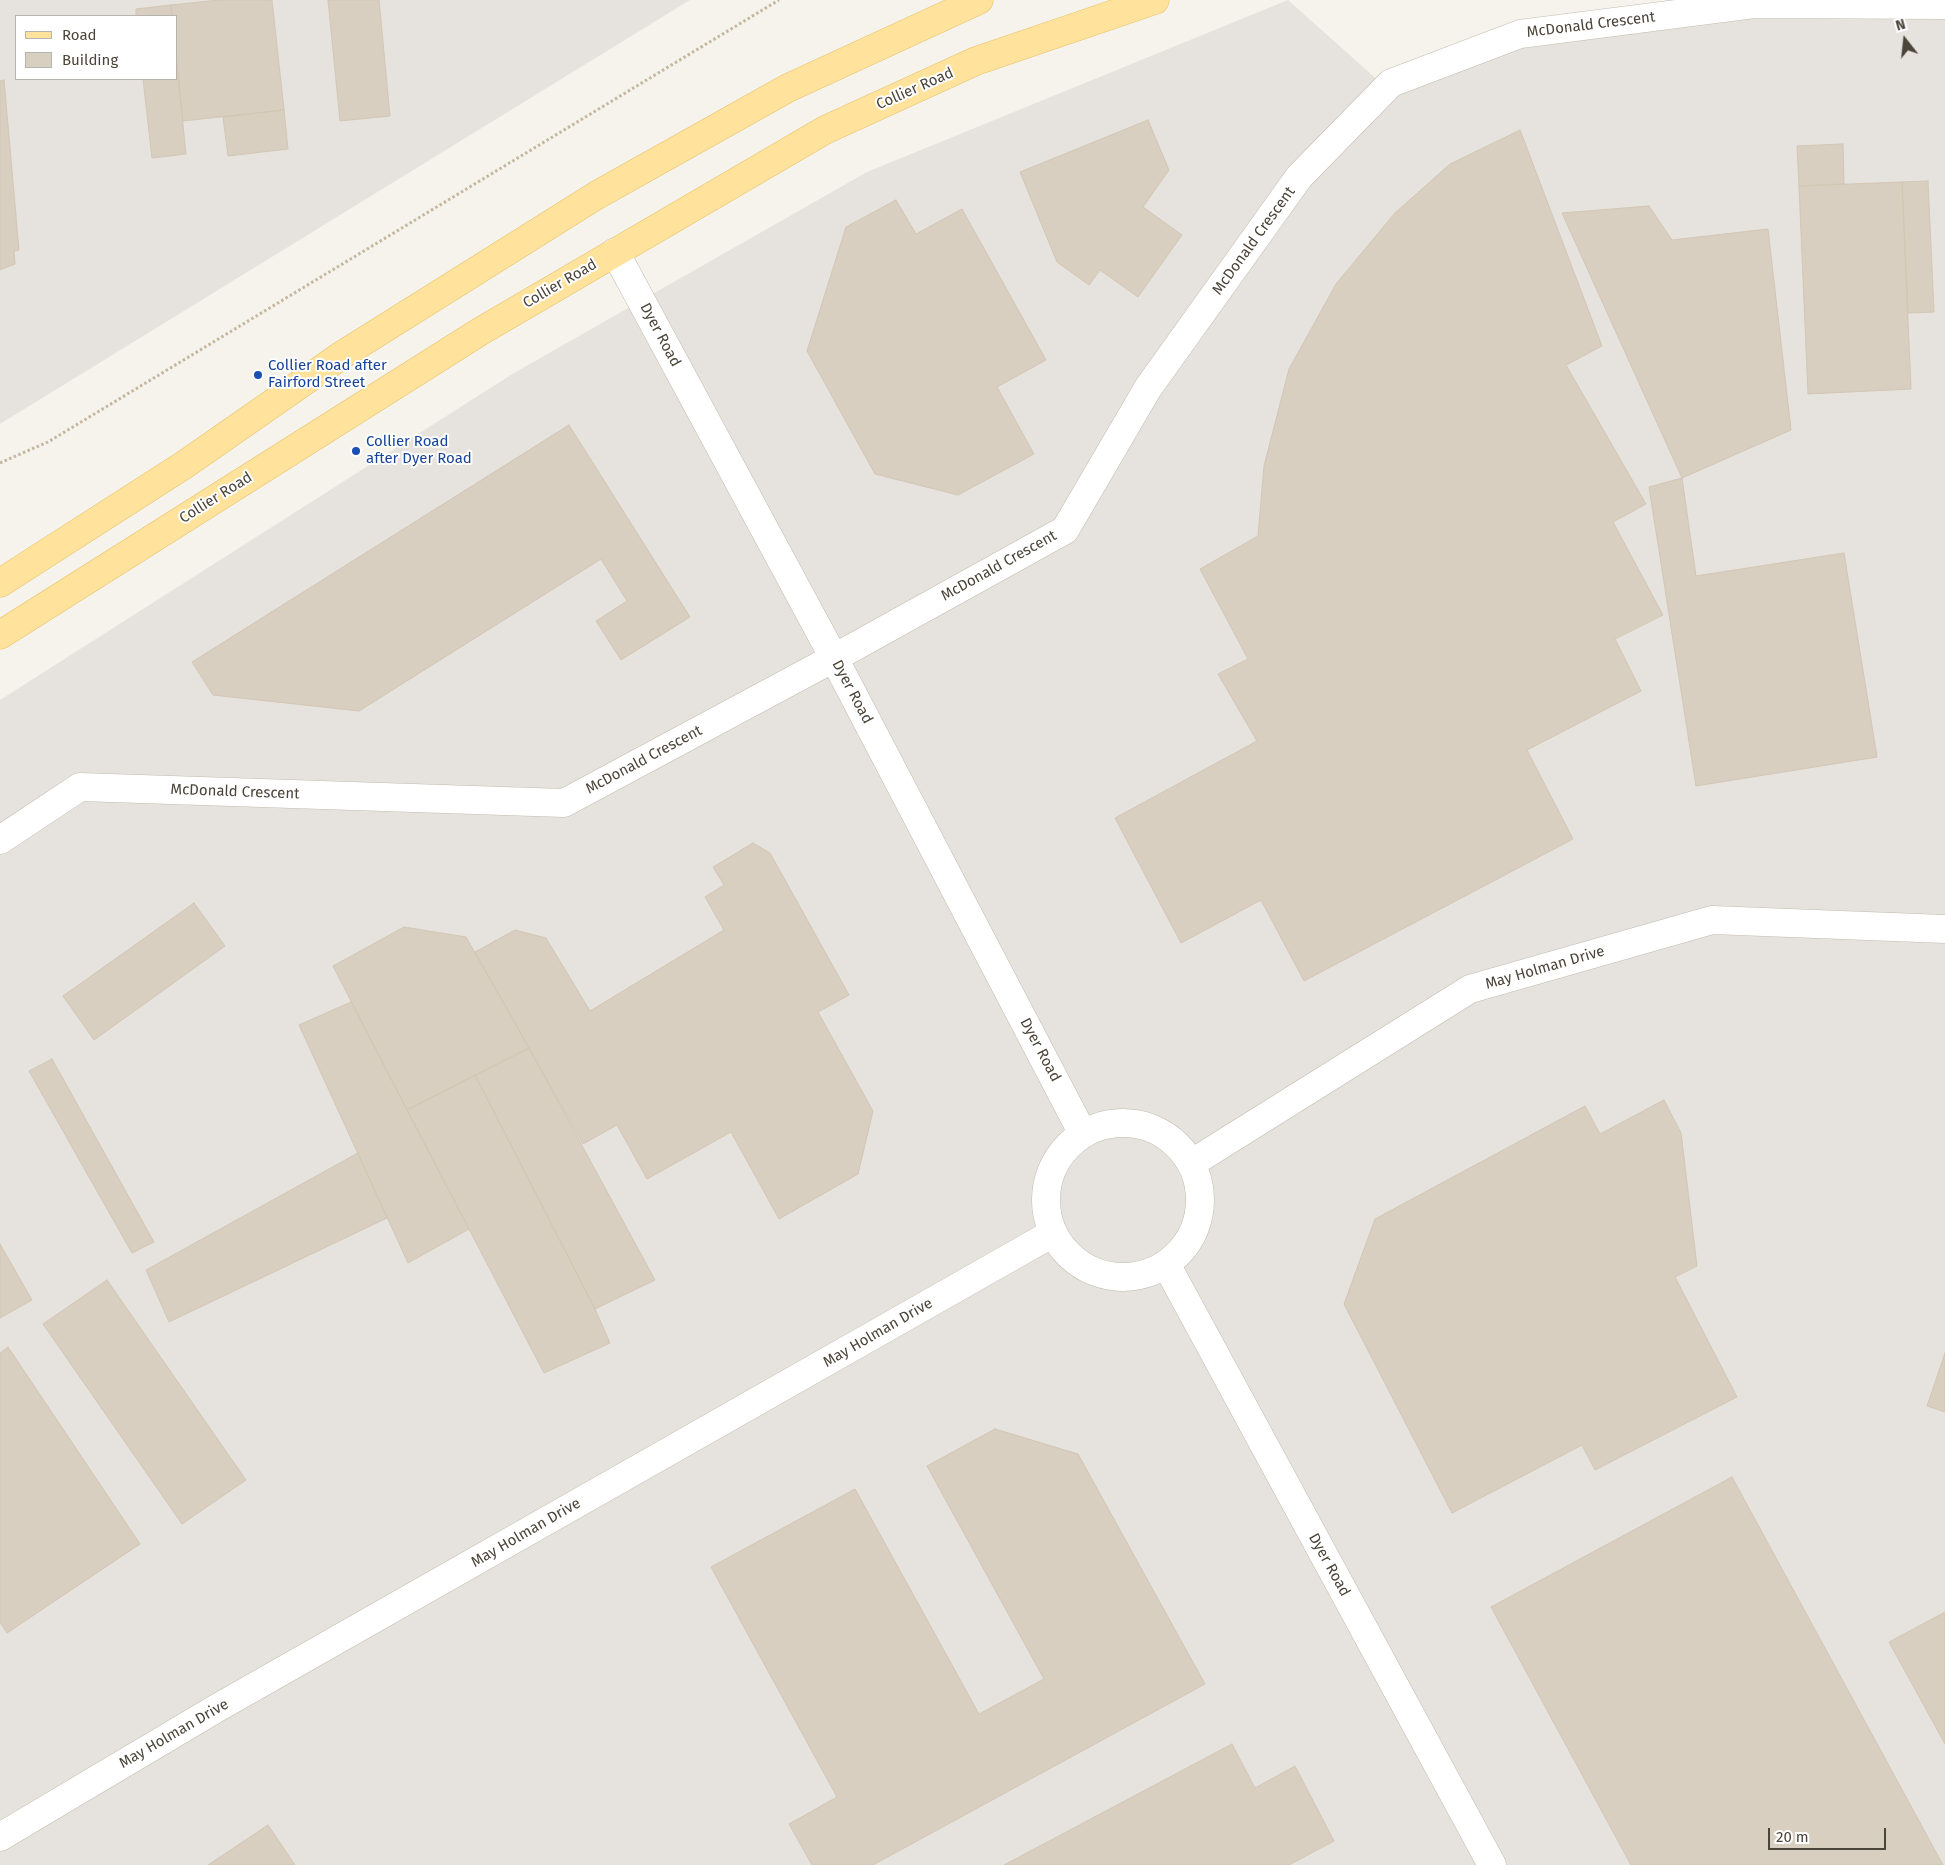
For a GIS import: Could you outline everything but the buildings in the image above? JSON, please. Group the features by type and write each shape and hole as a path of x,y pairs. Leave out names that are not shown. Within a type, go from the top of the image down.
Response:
{"main road":[{"path":"0,583 184,465 342,355 597,195 788,88 979,0"},
{"name":"Collier Road","path":"0,635 481,330 825,130 976,61 1155,0"}],"street":[{"name":"McDonald Crescent","path":"0,840 80,787 564,803 834,658 1064,530 1148,388 1299,177 1391,83 1520,34 1754,4 1945,5"},
{"name":"Dyer Road","path":"615,252 834,658 1083,1134"},
{"name":"May Holman Drive","path":"1192,1163 1470,989 1712,920 1945,929"},
{"path":"1132,1123 1155,1129 1177,1143 1192,1163 1200,1190 1199,1219 1187,1245 1166,1264 1142,1275 1115,1277 1090,1270 1068,1254 1053,1233 1046,1206 1049,1177 1062,1153 1083,1134 1106,1124 1132,1123"},
{"name":"May Holman Drive","path":"0,1837 217,1708 1053,1233"},
{"name":"Dyer Road","path":"1166,1264 1492,1865"}],"path":[{"path":"0,463 48,442 779,0"}],"shaded area":[{"path":"0,0 690,0 0,424"},
{"path":"1288,0 1381,83 1526,32 1945,4 1945,1865 0,1865 0,700 514,373 867,172"}],"place":[{"name":"Collier Road after Fairford Street","path":"258,375"},
{"name":"Collier Road after Dyer Road","path":"356,451"}]}
